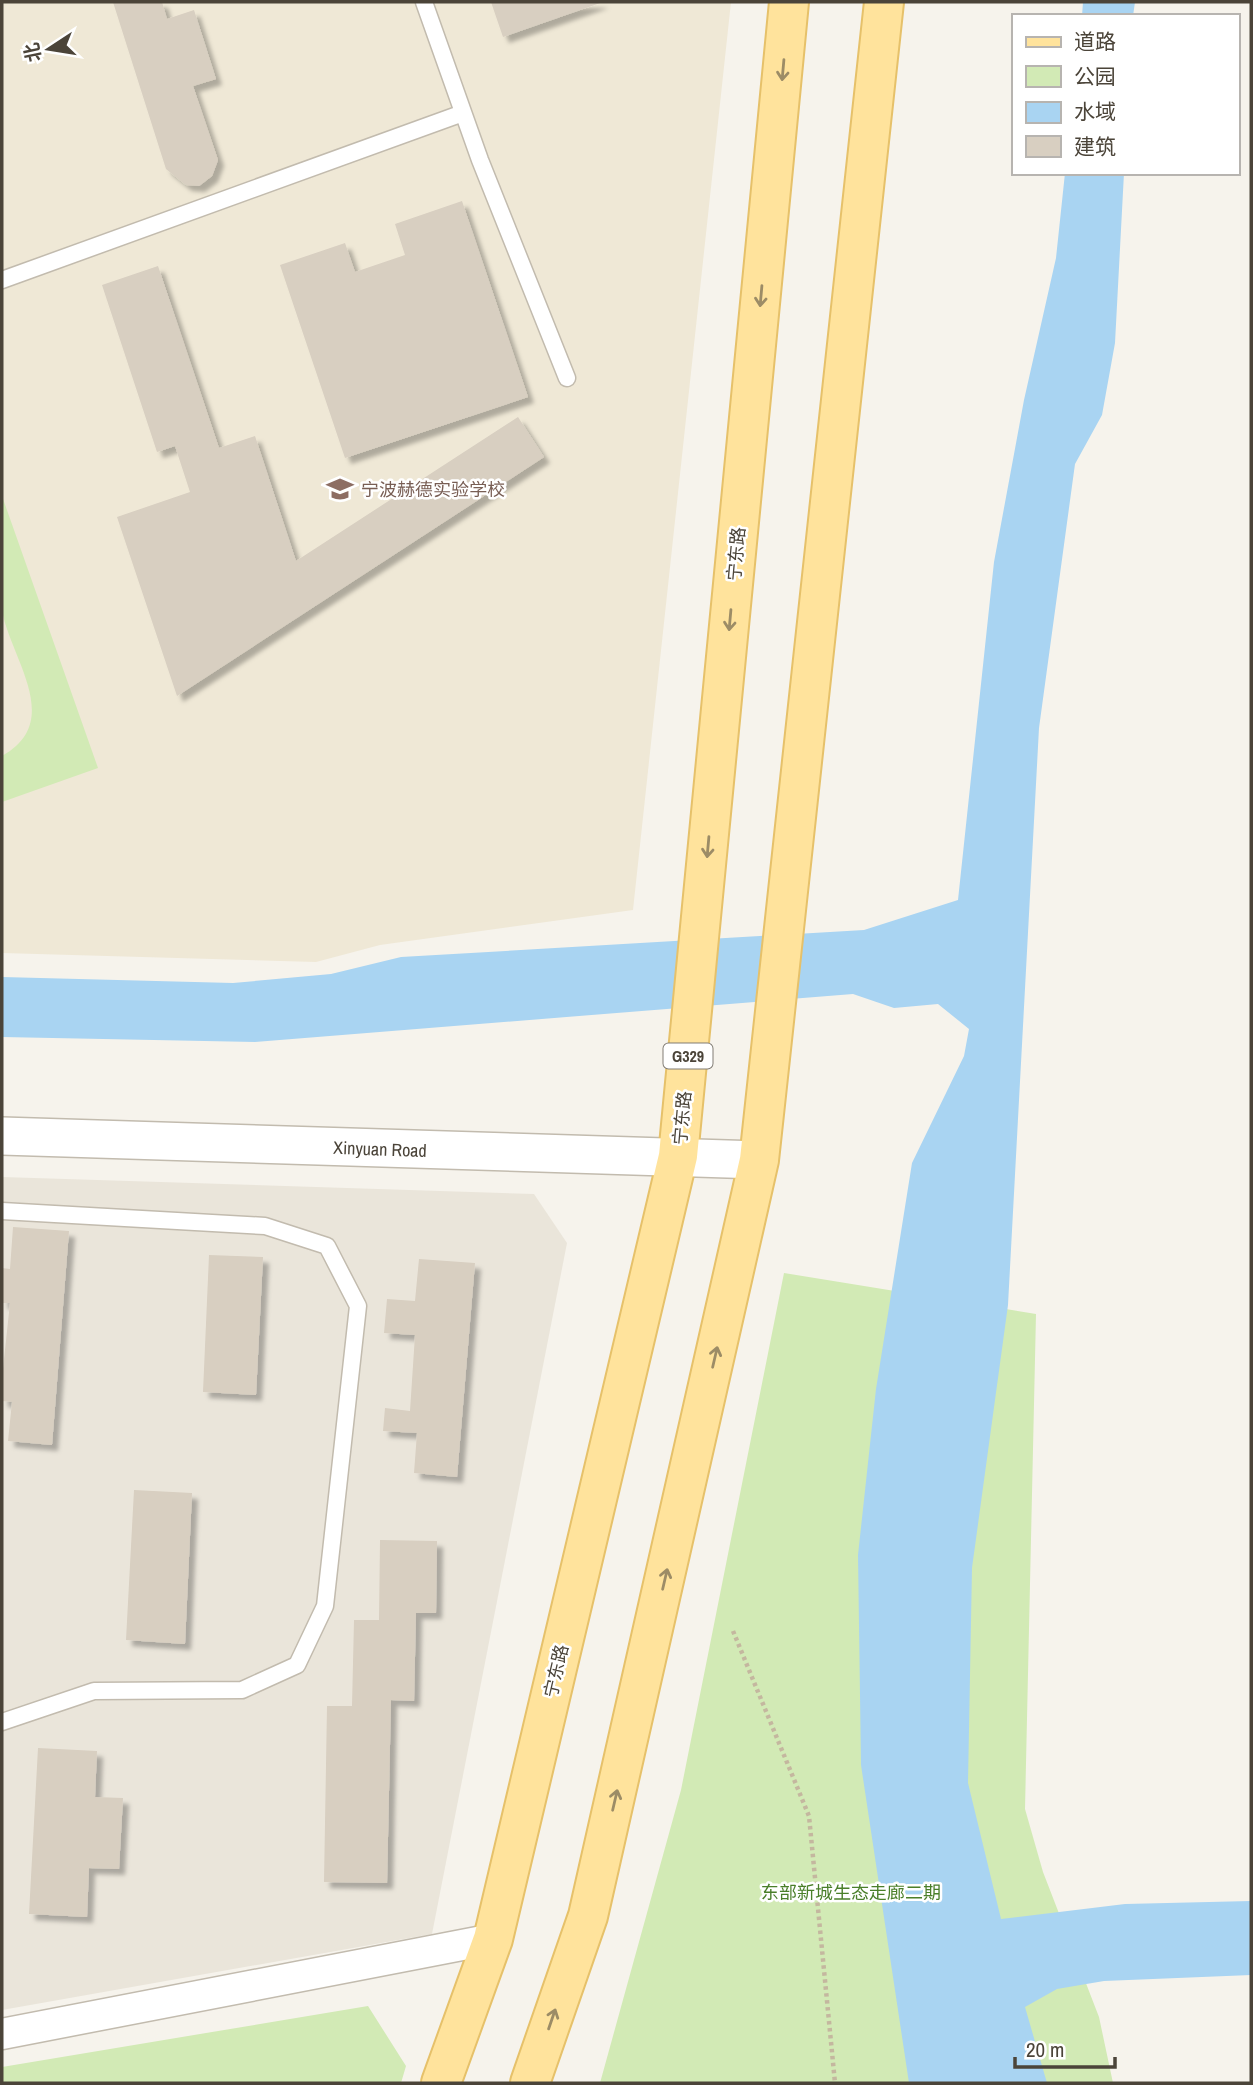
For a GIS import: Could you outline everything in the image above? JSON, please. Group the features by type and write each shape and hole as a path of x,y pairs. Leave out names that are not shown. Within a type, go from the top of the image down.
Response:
{"main road":[{"name":"宁东路","path":"441,2083 493,1939 678,1156 789,2"},
{"path":"530,2083 589,1916 759,1160 884,2"}],"street":[{"name":"Xinyuan Road","path":"2,1136 759,1160"},
{"path":"2,2034 493,1939"}],"lane":[{"path":"424,2 463,113 568,378"},
{"path":"2,280 463,113"},
{"path":"2,1211 265,1226 327,1246 358,1306 325,1606 297,1665 242,1690 94,1691 2,1722"}],"path":[{"path":"733,1631 809,1816 835,2083"}],"shaded area":[{"name":"宁波赫德实验学校","path":"2,2 731,2 633,910 380,945 316,962 2,953"},
{"path":"2,1177 534,1194 567,1243 432,1934 2,2010"}],"green space":[{"path":"2,496 98,768 2,802 2,756 20,742 30,725 32,707 29,688 2,610"},
{"name":"东部新城生态走廊二期","path":"784,1273 1036,1314 1025,1809 1043,1872 1099,2017 1113,2083 600,2083 681,1790"},
{"path":"368,2006 406,2066 401,2083 2,2083 2,2067"}],"water":[{"path":"1083,2 1135,2 1133,14 1082,14"},
{"path":"1065,175 1124,175 1115,343 1102,415 1075,464 1039,728 1008,1305 972,1568 968,1783 1001,1919 1125,1904 1251,1901 1251,1975 1104,1981 1057,1989 1025,2007 1047,2083 909,2083 861,1765 858,1555 876,1389 912,1163 964,1056 969,1029 938,1004 894,1008 853,994 255,1042 2,1037 2,977 233,983 331,974 401,957 864,930 958,900 994,562 1024,400 1056,258"}],"building":[{"path":"113,2 162,2 167,19 194,10 216,79 193,86 218,160 212,176 199,186 186,185 166,169"},
{"path":"491,2 603,2 503,37"},
{"path":"462,201 528,397 345,458 280,265 345,243 355,272 405,255 395,224"},
{"path":"158,266 219,448 255,436 296,561 518,417 544,457 177,696 117,517 190,492 175,446 157,452 102,285"},
{"path":"13,1227 69,1231 52,1445 8,1441 12,1402 2,1401 2,1378 10,1303 2,1303 2,1268 10,1269"},
{"path":"209,1255 263,1257 256,1395 203,1392"},
{"path":"419,1259 475,1263 457,1477 414,1473 417,1433 383,1431 385,1408 410,1411 415,1335 384,1333 387,1299 415,1301"},
{"path":"134,1490 192,1493 185,1644 126,1640"},
{"path":"380,1540 437,1541 436,1613 416,1613 414,1701 391,1700 387,1883 324,1882 327,1706 352,1706 354,1620 379,1620"},
{"path":"38,1748 97,1751 95,1797 123,1798 119,1869 89,1868 87,1917 29,1914"}],"place":[{"name":"宁波赫德实验学校","path":"340,489"}]}
